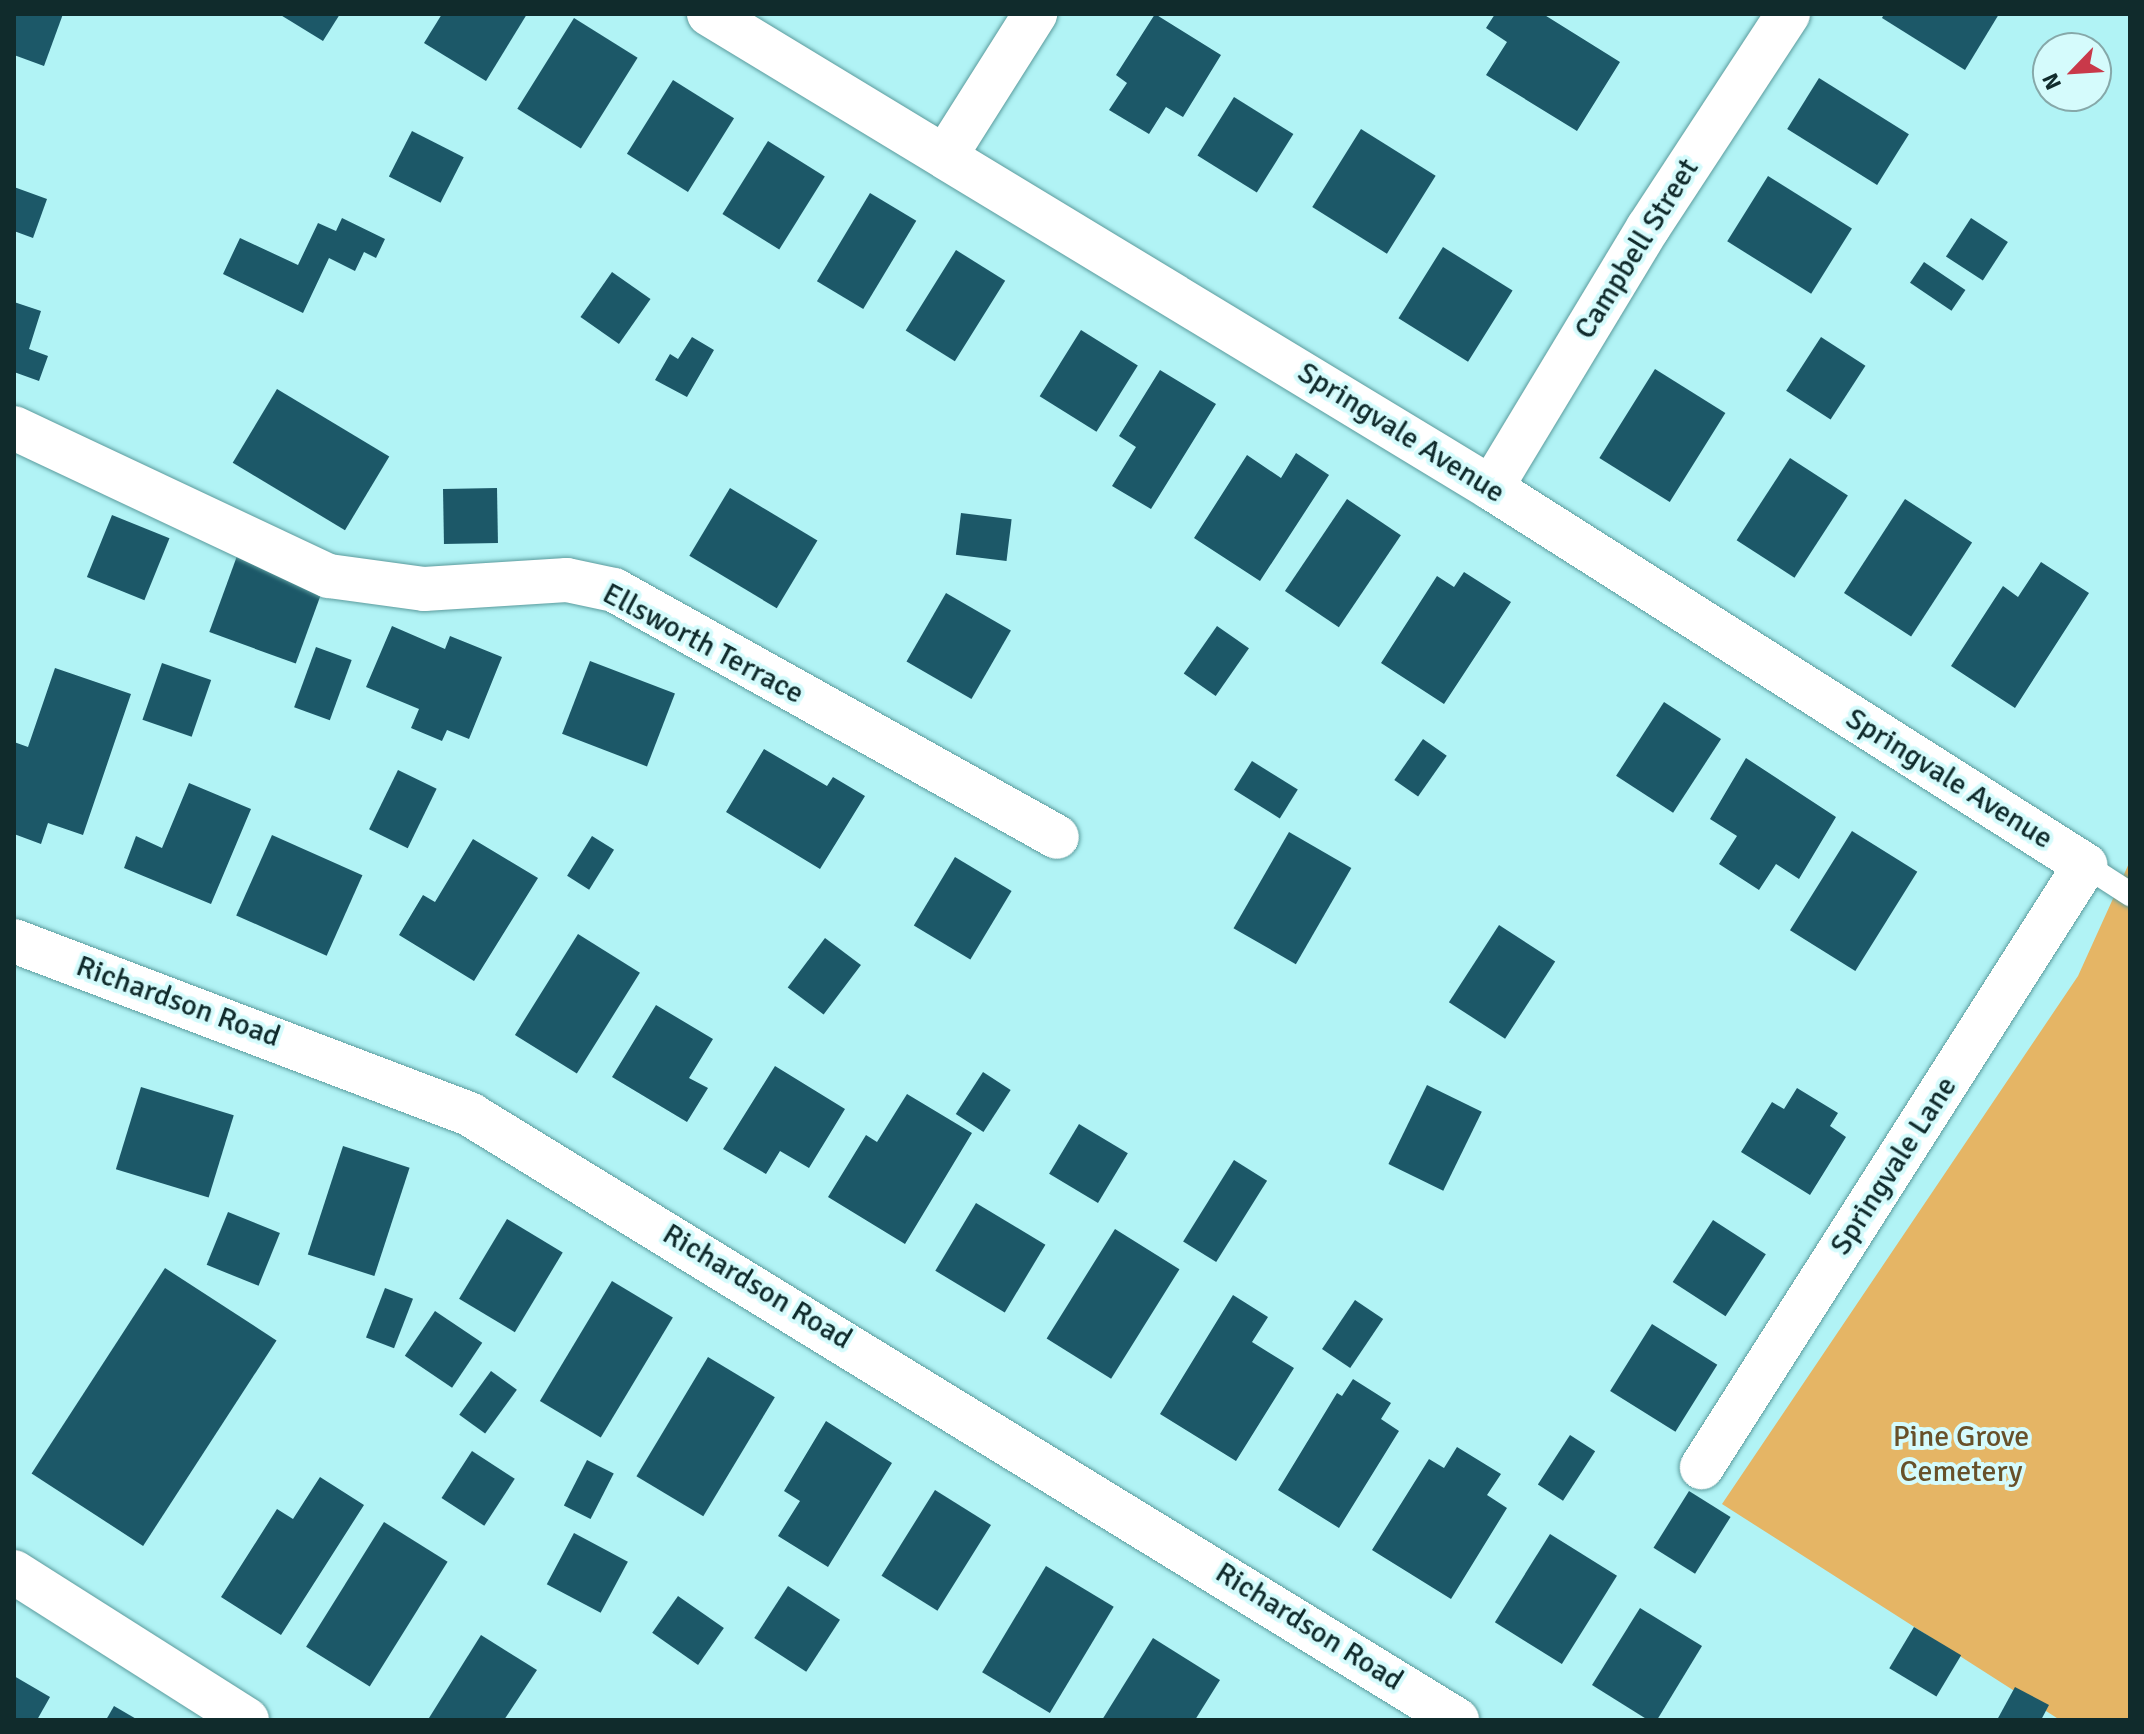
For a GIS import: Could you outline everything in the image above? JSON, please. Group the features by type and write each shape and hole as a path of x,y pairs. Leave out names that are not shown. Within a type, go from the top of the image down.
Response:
{"street":[{"name":"Springvale Avenue","path":"709,14 1491,488 2085,865"},
{"path":"946,155 1035,14"},
{"name":"Campbell Street","path":"1491,488 1648,228 1788,14"},
{"name":"Ellsworth Terrace","path":"14,428 329,576 424,589 567,580 614,590 1057,837"},
{"name":"Springvale Lane","path":"1702,1467 2085,865"},
{"name":"Richardson Road","path":"16,948 471,1115 1457,1720"},
{"path":"14,1572 247,1720"}],"lane":[{"path":"2085,865 2130,894"}],"green space":[{"name":"Pine Grove Cemetery","path":"2130,861 2130,1720 2060,1720 1722,1504 2078,976"}],"building":[{"path":"14,14 63,14 44,66 14,55"},
{"path":"279,14 340,14 323,41"},
{"path":"442,14 527,14 486,81 424,43"},
{"path":"1155,14 1221,55 1183,117 1166,107 1149,134 1109,110 1127,83 1116,75"},
{"path":"1495,14 1543,14 1620,62 1577,131 1486,75 1507,42 1486,28"},
{"path":"1884,14 1999,14 1965,70 1882,18"},
{"path":"574,18 638,58 581,148 517,109"},
{"path":"1819,78 1909,134 1877,185 1787,129"},
{"path":"673,80 734,118 688,192 627,154"},
{"path":"1234,97 1293,134 1257,193 1197,156"},
{"path":"1361,129 1436,176 1387,254 1312,207"},
{"path":"412,131 464,157 441,203 389,176"},
{"path":"768,141 825,177 779,249 722,214"},
{"path":"1768,176 1852,228 1811,294 1727,241"},
{"path":"14,187 47,199 33,238 14,231"},
{"path":"870,193 916,221 863,309 817,281"},
{"path":"342,218 385,239 376,258 364,252 355,271 329,258 303,313 223,274 240,238 298,265 318,223 336,231"},
{"path":"1971,218 2008,242 1983,281 1946,257"},
{"path":"1443,247 1513,290 1468,362 1398,318"},
{"path":"956,250 1005,281 955,361 906,331"},
{"path":"1924,262 1965,290 1951,311 1910,283"},
{"path":"612,272 651,299 619,344 580,317"},
{"path":"14,302 41,311 29,349 48,356 39,381 14,372"},
{"path":"1081,330 1138,366 1096,432 1040,396"},
{"path":"692,337 714,350 687,397 655,380 670,354 678,359"},
{"path":"1821,337 1865,366 1831,420 1786,391"},
{"path":"1655,369 1725,413 1670,502 1599,458"},
{"path":"1160,370 1216,404 1151,509 1112,486 1136,447 1119,436"},
{"path":"277,389 389,456 345,530 233,463"},
{"path":"1296,453 1329,475 1260,581 1194,538 1247,455 1281,478"},
{"path":"1790,458 1848,496 1794,578 1737,540"},
{"path":"497,488 498,543 444,544 443,489"},
{"path":"730,488 817,541 777,608 689,556"},
{"path":"1347,499 1401,535 1339,627 1285,591"},
{"path":"1905,499 1972,543 1911,637 1844,593"},
{"path":"961,513 1012,519 1007,561 956,555"},
{"path":"112,515 169,538 144,600 87,577"},
{"path":"237,556 323,587 296,664 209,632"},
{"path":"2041,562 2089,593 2015,708 1951,666 2003,586 2018,597"},
{"path":"1464,572 1511,602 1444,704 1381,663 1437,576 1454,587"},
{"path":"946,593 1011,630 971,699 906,661"},
{"path":"392,626 445,649 450,636 502,657 469,739 447,730 442,741 411,728 419,709 366,687"},
{"path":"1217,626 1249,648 1216,696 1184,674"},
{"path":"316,647 352,660 330,720 294,707"},
{"path":"590,661 675,694 647,766 562,734"},
{"path":"162,663 211,680 192,737 142,720"},
{"path":"55,668 131,694 83,835 48,823 41,844 14,834 14,742 28,747"},
{"path":"1664,702 1721,739 1673,813 1616,776"},
{"path":"1423,739 1447,756 1418,797 1394,780"},
{"path":"764,749 827,786 833,777 865,796 820,869 726,812"},
{"path":"1746,758 1836,817 1799,879 1776,864 1759,890 1719,864 1737,836 1710,819"},
{"path":"1252,761 1298,790 1280,818 1234,790"},
{"path":"398,770 437,789 408,848 369,829"},
{"path":"189,783 251,809 211,904 124,868 136,836 162,848"},
{"path":"1852,831 1917,872 1855,971 1790,930"},
{"path":"1289,832 1351,868 1296,964 1234,928"},
{"path":"272,835 362,875 327,956 236,915"},
{"path":"592,836 614,850 589,890 567,876"},
{"path":"473,839 538,878 474,981 399,935 423,895 435,902"},
{"path":"955,857 1012,891 970,960 914,926"},
{"path":"1499,925 1555,961 1505,1039 1449,1002"},
{"path":"578,934 640,973 577,1074 515,1035"},
{"path":"825,938 861,965 824,1015 788,988"},
{"path":"656,1005 713,1039 689,1078 708,1088 687,1122 612,1077"},
{"path":"775,1066 845,1109 809,1168 780,1151 766,1174 723,1149"},
{"path":"983,1072 1011,1090 983,1132 956,1114"},
{"path":"1427,1085 1482,1112 1443,1191 1388,1164"},
{"path":"141,1087 234,1115 209,1198 116,1169"},
{"path":"1797,1088 1838,1113 1830,1126 1846,1137 1810,1195 1741,1152 1772,1102 1784,1109"},
{"path":"907,1094 972,1133 905,1244 828,1197 866,1135 877,1142"},
{"path":"1079,1124 1128,1153 1098,1203 1049,1174"},
{"path":"343,1146 410,1168 374,1276 308,1254"},
{"path":"1234,1160 1267,1181 1216,1262 1183,1241"},
{"path":"976,1203 1045,1245 1005,1312 935,1271"},
{"path":"228,1212 280,1233 259,1286 207,1265"},
{"path":"507,1219 563,1252 515,1332 459,1299"},
{"path":"1713,1220 1766,1254 1726,1316 1673,1282"},
{"path":"1115,1229 1179,1269 1111,1379 1047,1338"},
{"path":"165,1268 277,1340 143,1546 32,1473"},
{"path":"612,1281 673,1318 601,1438 540,1401"},
{"path":"385,1288 413,1299 394,1348 366,1337"},
{"path":"1233,1295 1268,1317 1252,1342 1294,1368 1236,1461 1160,1414"},
{"path":"1355,1300 1383,1319 1350,1368 1322,1349"},
{"path":"435,1311 482,1343 452,1388 405,1356"},
{"path":"1652,1324 1717,1365 1675,1432 1610,1391"},
{"path":"708,1357 775,1397 703,1516 636,1476"},
{"path":"491,1371 517,1390 485,1433 459,1415"},
{"path":"1353,1379 1391,1403 1381,1419 1399,1431 1339,1528 1278,1490 1337,1393 1342,1396"},
{"path":"826,1421 892,1463 828,1567 778,1536 800,1501 784,1491"},
{"path":"1570,1435 1595,1451 1563,1501 1538,1484"},
{"path":"1457,1447 1501,1474 1487,1495 1507,1508 1451,1599 1372,1550 1429,1459 1444,1468"},
{"path":"472,1451 515,1479 484,1526 442,1498"},
{"path":"587,1460 614,1474 591,1519 564,1505"},
{"path":"320,1477 364,1505 281,1635 221,1597 277,1509 293,1519"},
{"path":"935,1490 991,1525 937,1611 881,1576"},
{"path":"1689,1491 1731,1517 1695,1574 1653,1548"},
{"path":"384,1522 448,1562 370,1686 306,1647"},
{"path":"574,1533 628,1562 601,1613 547,1584"},
{"path":"1550,1534 1617,1576 1562,1664 1495,1622"},
{"path":"1046,1566 1114,1607 1050,1713 982,1672"},
{"path":"788,1586 840,1620 806,1672 754,1638"},
{"path":"678,1596 724,1628 698,1665 652,1633"},
{"path":"1640,1608 1702,1646 1657,1720 1648,1720 1592,1685"},
{"path":"1914,1627 1961,1655 1936,1696 1889,1668"},
{"path":"481,1635 537,1670 504,1720 429,1718"},
{"path":"1153,1638 1220,1680 1195,1720 1102,1720"},
{"path":"14,1676 50,1697 37,1720 14,1720"},
{"path":"2015,1687 2049,1705 2041,1720 1997,1720"},
{"path":"114,1706 138,1720 106,1720"}]}
